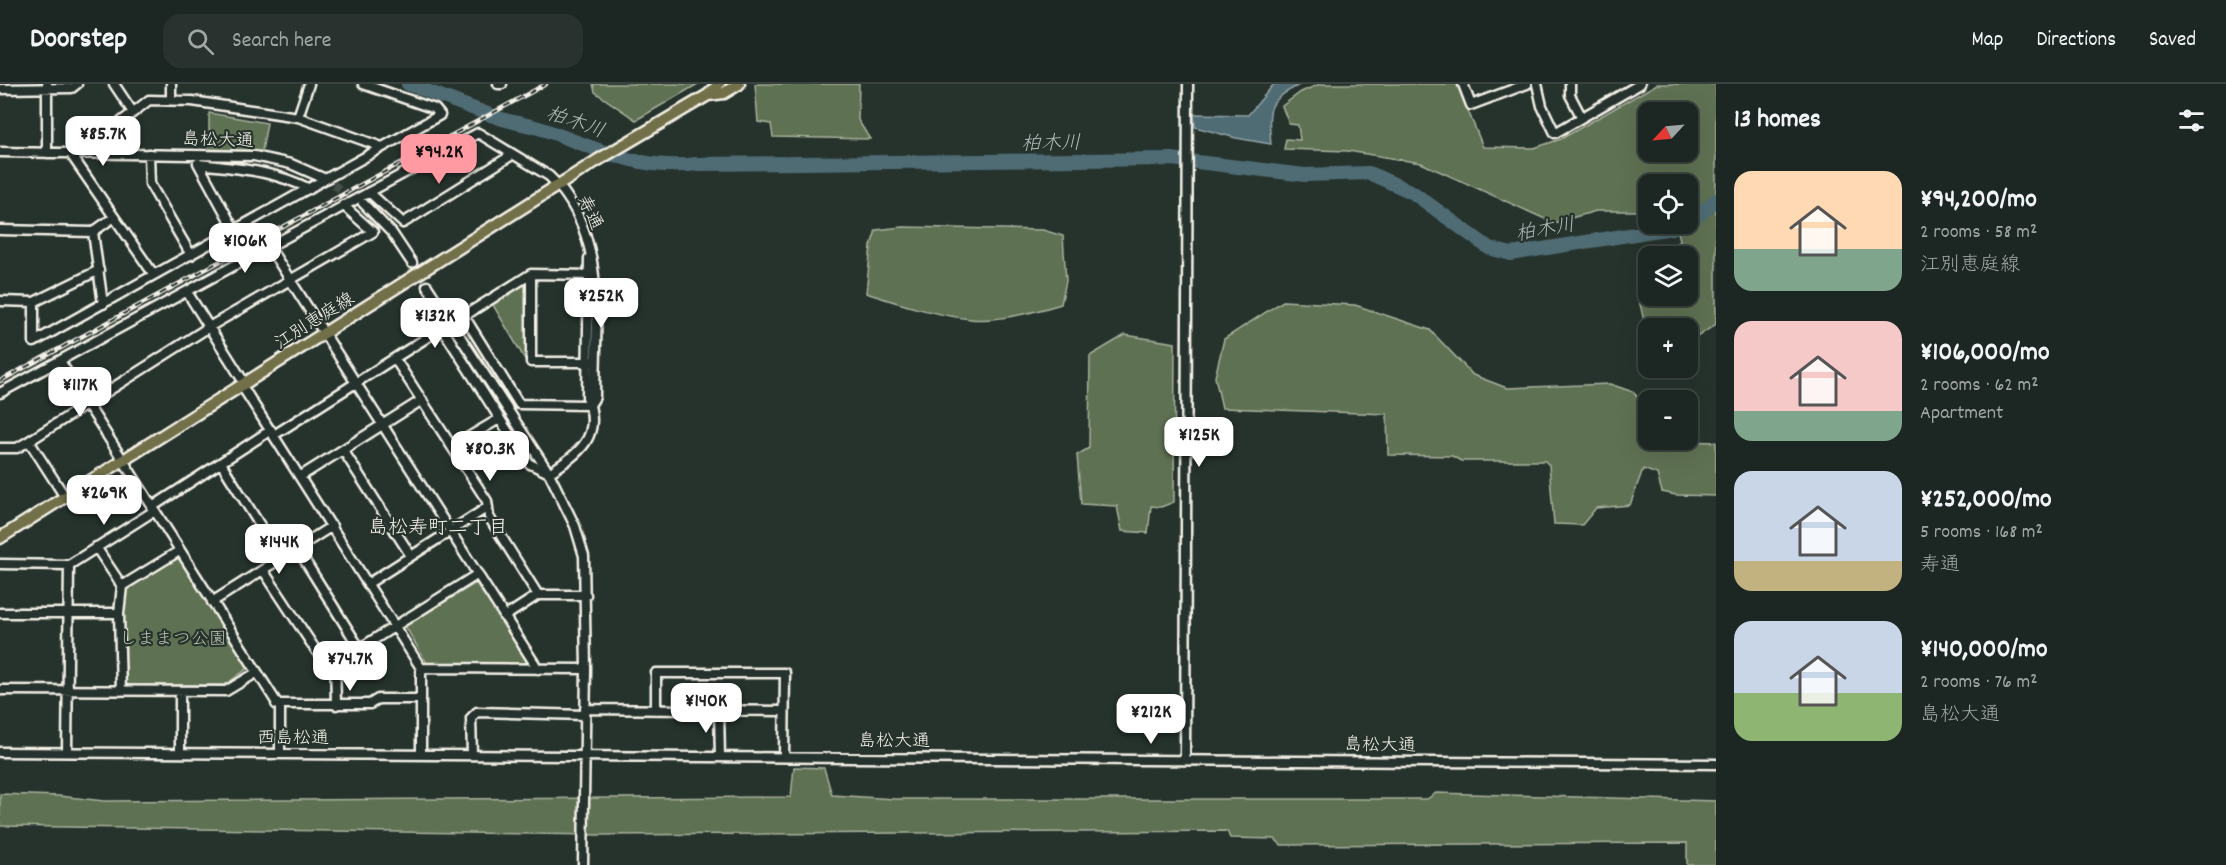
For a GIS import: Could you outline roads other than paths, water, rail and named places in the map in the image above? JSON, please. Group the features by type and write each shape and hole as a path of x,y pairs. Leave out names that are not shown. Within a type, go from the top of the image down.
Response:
{"main road":[{"name":"江別恵庭線","path":"0,538 598,160 708,95 719,84"},
{"name":"江別恵庭線","path":"708,95 724,93 739,84"}],"street":[{"path":"0,89 47,86 72,88 78,84"},
{"path":"114,84 132,111"},
{"path":"171,84 171,100"},
{"path":"298,117 309,84"},
{"path":"34,302 34,342 440,115 435,109 363,84"},
{"path":"1185,759 1188,84"},
{"path":"1463,84 1471,105 1527,84"},
{"path":"1537,84 1542,106 1555,133 1624,88 1640,84"},
{"path":"1570,84 1570,95 1581,116"},
{"path":"47,86 47,153"},
{"path":"80,153 149,100 171,100 298,117 382,147"},
{"path":"0,393 187,292 268,245 478,133 549,176 559,185"},
{"name":"島松大通","path":"0,152 193,154 276,159 323,178"},
{"path":"70,153 154,275"},
{"path":"149,154 150,184 191,255"},
{"path":"193,154 236,231"},
{"path":"369,192 403,223 512,155"},
{"path":"199,164 241,167 285,177 310,189"},
{"name":"寿通","path":"549,473 572,458 588,442 590,405 595,397 590,255 583,228 559,185"},
{"path":"363,203 392,233 412,263"},
{"path":"0,448 17,448 209,327 373,232 343,205"},
{"path":"0,230 93,232 114,217"},
{"path":"93,232 103,304"},
{"path":"268,245 538,669"},
{"path":"0,301 34,302 99,270"},
{"path":"590,405 519,404 464,316 531,274 591,275"},
{"path":"531,274 531,362 592,362"},
{"path":"427,286 549,473 564,501 584,556 586,669 583,865"},
{"path":"187,292 421,668 421,755"},
{"path":"0,564 69,565 220,463 357,384 442,328 528,463 549,473"},
{"path":"395,359 452,447 488,507 489,517 538,595"},
{"path":"60,361 280,708 280,753"},
{"path":"301,476 422,400"},
{"path":"452,447 499,419"},
{"path":"29,441 65,497"},
{"path":"343,450 411,556"},
{"path":"220,463 281,559"},
{"path":"369,583 488,507"},
{"path":"212,602 333,526"},
{"path":"96,547 122,586 119,613 121,691"},
{"path":"297,548 360,649"},
{"path":"122,586 179,550"},
{"path":"67,752 69,565"},
{"path":"263,570 317,652 335,653 354,652 360,649 478,574"},
{"path":"504,617 538,595 586,595"},
{"path":"0,613 119,613"},
{"path":"335,653 336,705"},
{"path":"421,668 586,669"},
{"path":"0,690 226,691 256,673"},
{"path":"656,710 656,673 785,673 784,757"},
{"path":"180,692 180,753"},
{"path":"276,704 370,704 378,699 422,699"},
{"path":"719,711 720,757"},
{"path":"472,754 471,718 477,712 784,711"},
{"name":"西島松通","path":"0,752 585,756"},
{"name":"島松大通","path":"585,756 1716,764"}],"water":[{"path":"1274,84 1301,84 1281,96 1272,107 1270,114 1271,144 1195,127 1194,114 1248,115"}],"waterway":[{"name":"柏木川","path":"408,84 499,118 542,129 603,152 640,162 678,165 1172,159 1305,175 1369,173 1412,192 1489,248 1511,254 1638,233"},
{"name":"柏木川","path":"1698,215 1716,200"}],"tunnel":[{"path":"323,178 360,202"},
{"path":"412,263 427,286"}],"railway":[{"path":"0,381 546,84"}],"district":[{"name":"島松寿町二丁目","path":"438,526"}],"park label":[{"name":"しままつ公園","path":"173,638"}]}
